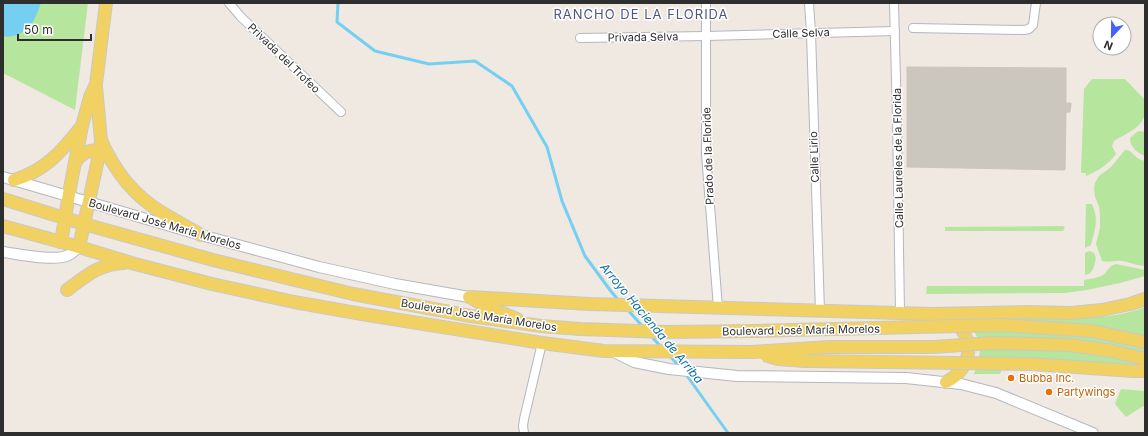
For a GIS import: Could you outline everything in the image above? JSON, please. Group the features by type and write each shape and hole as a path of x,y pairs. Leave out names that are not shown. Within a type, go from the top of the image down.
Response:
{"main road":[{"path":"79,247 100,145 96,84 106,3"},
{"path":"3,226 60,242 82,126 90,97 96,84"},
{"path":"9,178 27,176 40,169 67,144 82,126"},
{"path":"75,163 85,152 100,145"},
{"path":"100,145 112,163 137,194 148,203 201,235"},
{"path":"3,199 64,218"},
{"name":"Boulevard José María Morelos","path":"64,218 213,260 353,294 471,316 528,324 580,329 666,332 1000,325 1092,331 1145,342"},
{"name":"Boulevard José María Morelos","path":"60,242 135,264 224,287 294,302 542,343 604,351 752,352 829,347 933,347 991,343 1070,345 1112,351 1145,359"},
{"path":"67,290 88,274 99,268 123,263 135,264"},
{"path":"469,297 590,304 932,314 1028,312 1071,313 1102,310 1145,299"},
{"path":"469,297 485,306 528,324"},
{"path":"932,314 953,320 963,330 968,344 967,358 962,370 958,375 946,382"},
{"path":"752,352 778,358 804,361 1032,364 1145,371"}],"street":[{"name":"Privada del Trofeo","path":"229,3 241,17 341,112"},
{"name":"Prado de la Floride","path":"706,3 706,154 718,308"},
{"name":"Calle Lirio","path":"809,3 820,311"},
{"name":"Calle Laureles de la Florida","path":"894,3 900,313"},
{"path":"913,28 1024,30 1033,25 1036,3"},
{"name":"Calle Selva","path":"706,36 895,31"},
{"name":"Privada Selva","path":"580,38 706,36"},
{"name":"Boulevard José María Morelos","path":"9,178 201,235 364,278 469,297"},
{"path":"3,252 53,258 69,255 79,247"},
{"path":"524,433 524,418 542,343"},
{"name":"Boulevard José María Morelos","path":"610,350 634,362 669,369 737,376 906,378 972,386 996,393 1093,433"}],"green space":[{"path":"3,3 88,3 75,110 3,73"},
{"path":"1092,79 1125,79 1145,100 1145,111 1144,117 1139,125 1114,141 1112,146 1116,154 1113,158 1103,167 1086,176 1086,173 1081,173 1084,89"},
{"path":"1139,131 1145,132 1145,156 1134,149 1130,141 1130,138"},
{"path":"1125,150 1128,150 1137,158 1145,161 1145,266 1122,261 1102,261 1096,244 1100,228 1100,216 1099,206 1095,197 1095,183 1099,176 1111,167"},
{"path":"1086,204 1092,204 1096,220 1091,245 1085,248"},
{"path":"945,227 1065,227 1063,231 945,231"},
{"path":"1089,251 1093,252 1096,256 1092,271 1085,275 1085,253"},
{"path":"1116,264 1145,270 1145,276 1087,290 1064,293 926,294 927,286 1084,286 1084,280 1101,276 1111,266"},
{"path":"1145,307 1145,377 1002,369 1000,374 974,374 979,357 980,345 978,339 965,319 1017,317 1101,317 1131,312"},
{"path":"1121,389 1145,391 1145,405 1126,417 1115,404"}],"water":[{"path":"3,3 41,3 32,24 19,34 8,37 3,36"}],"building":[{"path":"907,67 1066,68 1066,103 1071,103 1071,105 1070,112 1066,112 1065,170 907,167"}],"waterway":[{"name":"Arroyo Hacienda de Arriba","path":"338,3 337,22 375,51 429,64 475,61 512,86 547,147 562,201 585,256 619,301"},
{"name":"Arroyo Hacienda de Arriba","path":"627,309 643,327"},
{"name":"Arroyo Hacienda de Arriba","path":"651,336 662,348"},
{"name":"Arroyo Hacienda de Arriba","path":"669,355 680,367"},
{"name":"Arroyo Hacienda de Arriba","path":"685,373 728,433"}],"place":[{"name":"Bubba Inc.","path":"1011,378"},
{"name":"Partywings","path":"1049,392"}],"district":[{"name":"RANCHO DE LA FLORIDA","path":"641,14"}]}
